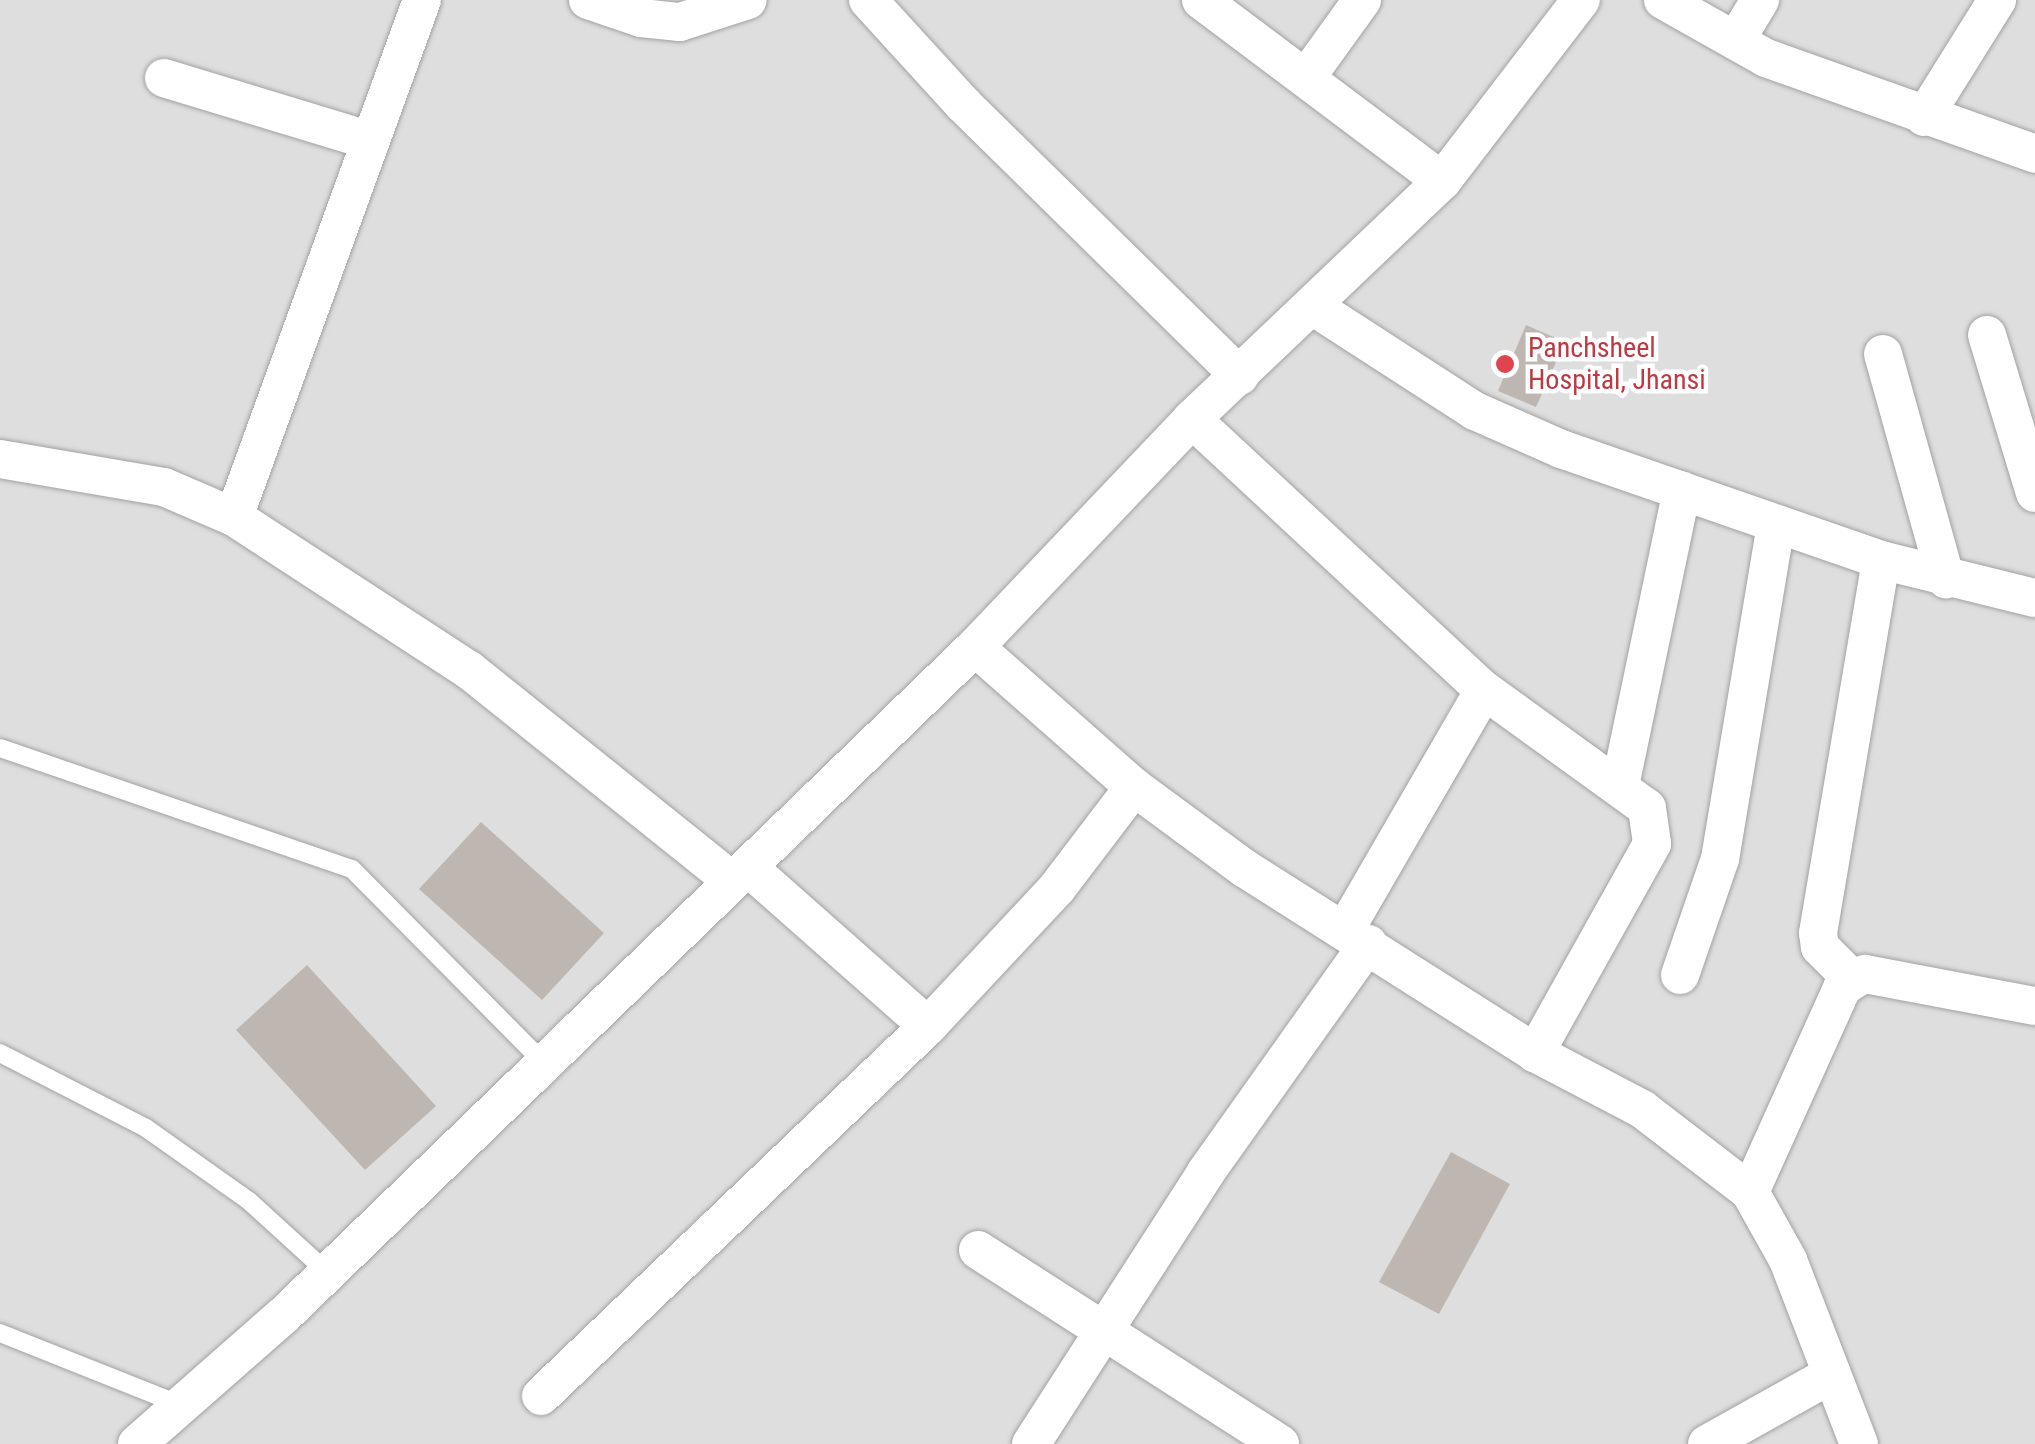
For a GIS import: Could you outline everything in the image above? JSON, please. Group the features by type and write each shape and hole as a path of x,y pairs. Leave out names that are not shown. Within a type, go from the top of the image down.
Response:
{"street":[{"path":"234,516 422,0"},
{"path":"588,0 642,18 680,22 748,0"},
{"path":"868,0 1042,184 1240,376"},
{"path":"1200,0 1442,181"},
{"path":"1306,78 1362,0"},
{"path":"166,1428 975,648 1192,419 1442,181 1581,0"},
{"path":"1663,0 1766,58 2035,154"},
{"path":"1736,40 1760,0"},
{"path":"1924,117 1996,0"},
{"path":"164,78 371,141"},
{"path":"1314,306 1475,411 1776,526 1946,579 2035,598"},
{"path":"1987,335 2035,492"},
{"path":"1883,354 1946,579"},
{"path":"1192,419 1484,690 1646,808 1652,844 1536,1054"},
{"path":"0,460 164,487 234,516 469,670 740,873 928,1026"},
{"path":"1620,786 1682,490"},
{"path":"1680,975 1720,859 1776,526"},
{"path":"1853,980 1820,947 1818,933 1881,560"},
{"path":"975,648 1134,787 1244,868 1536,1054 1642,1110 1750,1192 1788,1260 1860,1444"},
{"path":"1031,1444 1357,937 1484,690"},
{"path":"541,1396 928,1026 1057,888 1134,787"},
{"path":"1750,1192 1842,988 1853,980 1866,974 2035,1006"},
{"path":"978,1250 1106,1326 1280,1444"},
{"path":"1707,1444 1832,1374"}],"lane":[{"path":"0,748 352,869 544,1063"},
{"path":"0,1054 146,1128 249,1201 328,1273"},
{"path":"0,1332 166,1428"}],"shaded area":[{"path":"0,0 2035,0 2035,1444 0,1444"}],"building":[{"path":"1526,325 1565,342 1536,407 1498,391"},
{"path":"481,822 604,933 542,1000 419,889"},
{"path":"307,965 436,1106 365,1170 236,1030"},
{"path":"1451,1152 1510,1184 1439,1314 1379,1282"}],"place":[{"name":"Panchsheel Hospital, Jhansi","path":"1505,364"}]}
